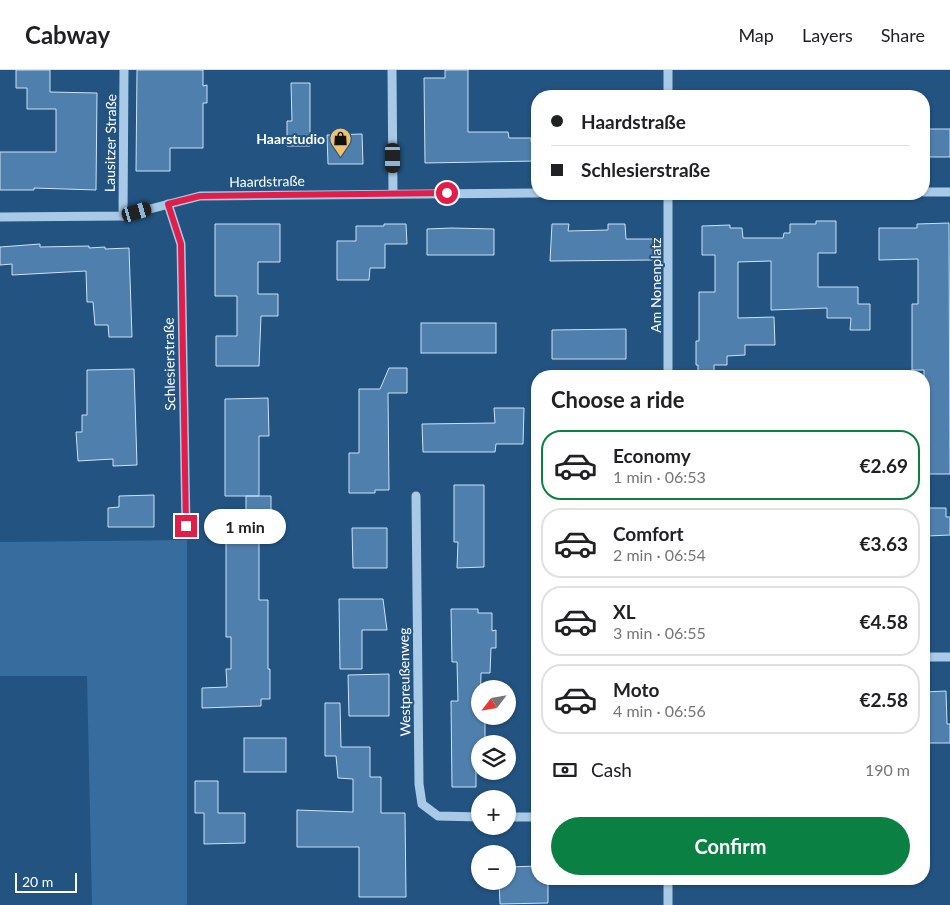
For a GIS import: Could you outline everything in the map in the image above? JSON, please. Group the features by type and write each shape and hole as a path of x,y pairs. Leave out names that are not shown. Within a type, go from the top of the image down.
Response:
{"street":[{"name":"Lausitzer Straße","path":"123,216 124,70"},
{"path":"392,70 393,193"},
{"path":"668,70 668,90"},
{"path":"930,192 950,192"},
{"name":"Haardstraße","path":"0,217 123,216 200,196 531,193"},
{"name":"Am Nonenplatz","path":"668,200 668,370"},
{"name":"Schlesierstraße","path":"168,204 181,244 186,526"},
{"name":"Westpreußenweg","path":"416,496 419,784 422,804 438,816 471,817"},
{"path":"930,657 950,657"},
{"path":"516,817 531,817"},
{"path":"668,885 668,905"}],"shaded area":[{"path":"187,540 187,905 92,905 87,676 0,676 0,542"}],"building":[{"path":"16,70 50,70 50,92 97,93 96,190 34,188 34,190 0,190 0,152 56,152 56,109 27,109 27,88 16,88"},
{"path":"137,70 203,70 203,86 207,85 207,103 203,103 203,148 170,148 170,171 136,171"},
{"path":"445,70 468,70 468,132 508,132 509,138 531,138 531,161 425,163 424,78 445,78"},
{"path":"291,83 310,83 310,146 287,146 287,121 292,121"},
{"path":"930,129 950,129 950,157 930,157"},
{"path":"362,134 363,164 328,164 327,135"},
{"path":"816,221 836,221 836,253 818,253 818,287 858,287 858,304 870,304 870,330 850,330 851,318 827,318 827,308 771,310 771,261 738,262 738,318 774,317 775,345 745,345 745,355 727,356 727,365 714,365 714,370 698,370 698,365 696,365 696,341 699,341 699,292 715,292 715,255 702,255 702,226 730,225 730,228 742,228 743,238 783,238 784,233 790,233 790,224 816,224"},
{"path":"949,223 950,474 930,474 930,370 912,370 912,304 918,304 918,259 879,260 879,228 917,228 917,224"},
{"path":"215,224 280,224 280,262 258,262 258,294 278,294 278,316 261,316 259,366 216,366 216,336 237,336 237,296 215,296"},
{"path":"384,224 406,224 407,244 385,244 385,268 370,268 369,280 337,280 337,241 356,241 356,226 384,226"},
{"path":"552,224 569,224 568,231 608,230 608,224 625,224 626,239 653,239 653,260 550,261"},
{"path":"427,229 494,229 494,255 427,255"},
{"path":"40,244 40,247 89,246 89,248 105,247 105,249 129,248 132,337 109,337 108,325 95,325 93,302 87,302 86,271 12,275 12,264 0,265 0,247"},
{"path":"421,323 496,323 496,353 421,353"},
{"path":"626,329 626,359 552,359 552,330"},
{"path":"389,368 407,368 407,393 388,393 389,490 375,490 375,493 349,493 349,453 359,453 359,389 380,389"},
{"path":"134,369 137,465 113,466 113,459 78,461 76,432 82,432 82,415 87,415 87,370"},
{"path":"268,398 269,436 259,436 259,496 271,496 271,515 246,516 246,496 225,496 225,399"},
{"path":"494,408 524,408 523,444 496,444 495,452 423,452 422,424 495,423"},
{"path":"454,485 484,485 484,567 457,568 458,542 454,542"},
{"path":"154,495 154,527 108,527 108,508 119,507 119,496"},
{"path":"930,508 946,508 946,517 950,517 950,535 930,536"},
{"path":"352,528 387,528 387,568 353,568"},
{"path":"226,529 259,529 259,600 268,600 270,699 261,699 261,706 202,708 202,688 227,687 226,669 231,669 231,637 226,637"},
{"path":"339,599 383,599 387,630 362,630 362,669 340,669"},
{"path":"451,609 478,609 478,613 492,613 492,631 496,630 496,648 491,648 490,673 481,673 481,680 471,680 471,725 485,725 485,735 471,735 471,780 476,780 476,787 452,787 451,701 458,701 457,662 452,662"},
{"path":"389,674 389,716 349,716 348,675"},
{"path":"946,691 947,724 950,724 950,743 930,743 930,692"},
{"path":"325,703 340,703 341,747 370,747 370,777 381,777 381,813 405,813 406,897 359,897 359,847 297,847 297,810 353,812 353,779 338,778 336,756 325,756"},
{"path":"244,738 286,738 286,772 244,772"},
{"path":"195,781 218,781 218,813 245,813 245,843 204,844 204,813 195,813"},
{"path":"531,866 531,885 548,885 548,903 500,904 499,890 516,890 516,867"}],"place":[{"name":"Haarstudio","path":"341,157"}],"route":[{"path":"186,526 181,244 168,204 200,196 447,193"}]}
